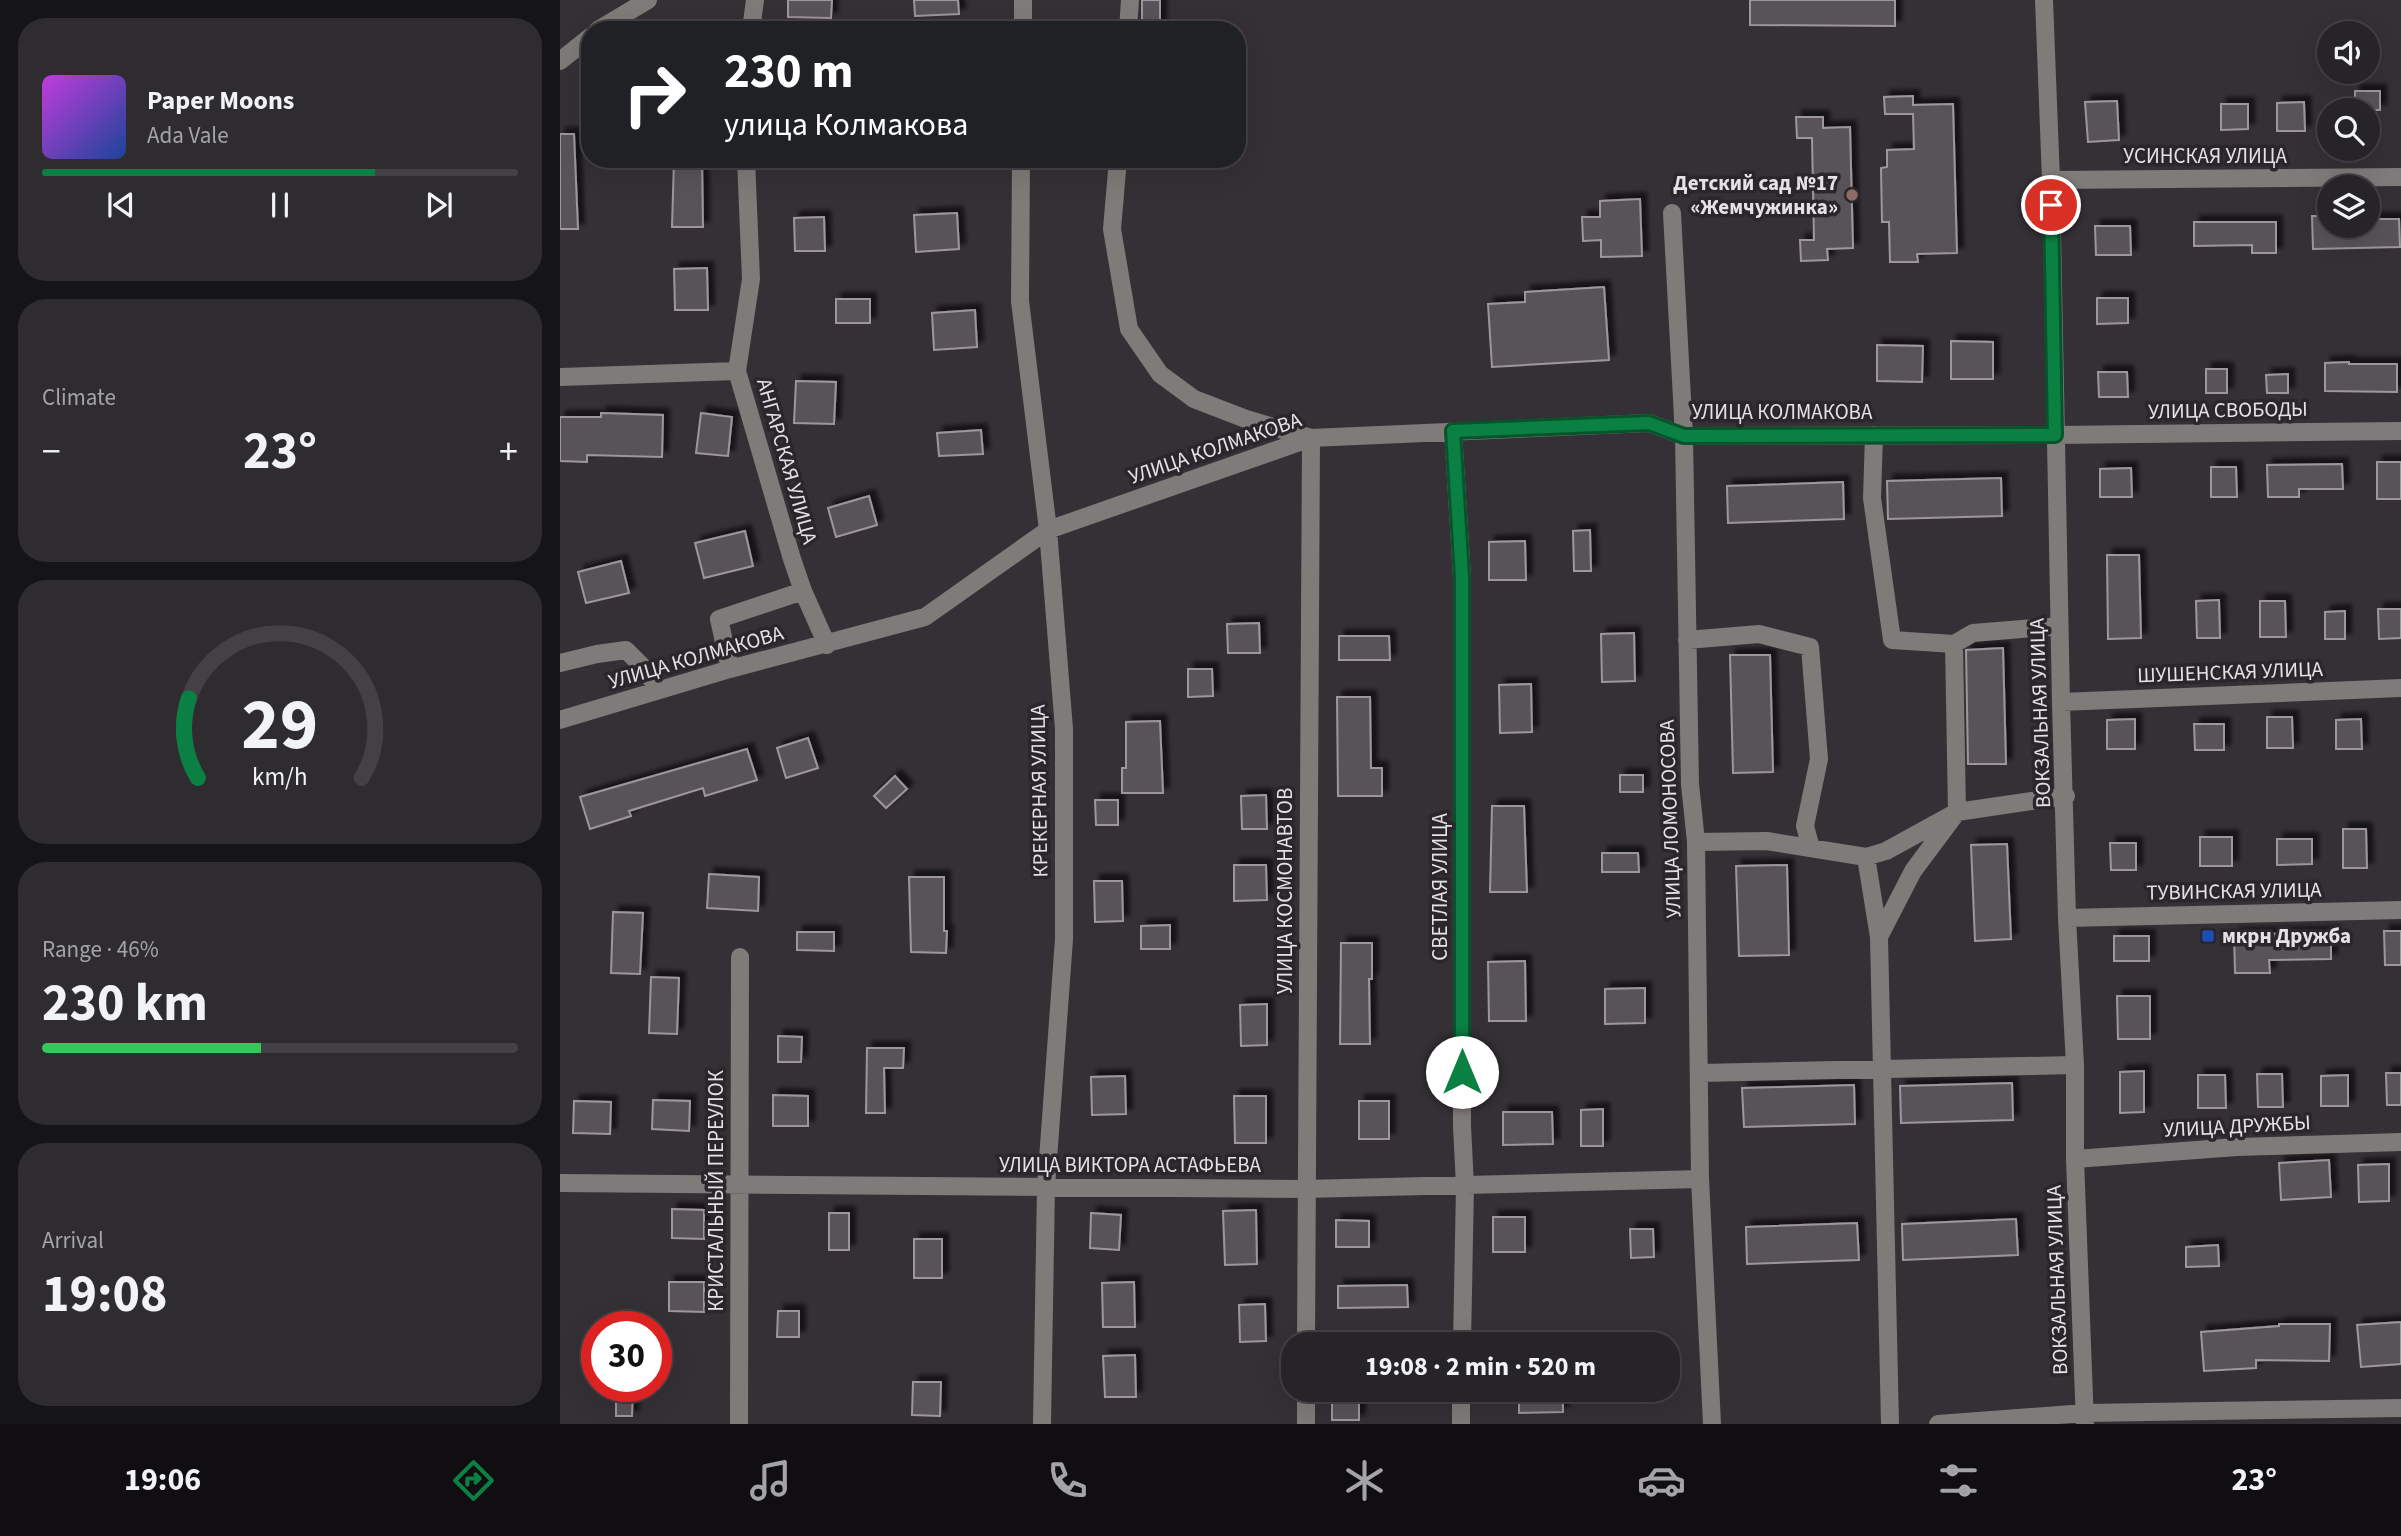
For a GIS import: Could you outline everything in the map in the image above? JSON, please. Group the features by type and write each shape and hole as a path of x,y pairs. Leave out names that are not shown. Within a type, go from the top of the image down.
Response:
{"street":[{"path":"613,21 648,0"},
{"path":"752,21 755,0"},
{"path":"1023,0 1023,21"},
{"path":"1129,21 1130,0"},
{"name":"ВОКЗАЛЬНАЯ УЛИЦА","path":"2044,0 2051,180 2067,918 2075,1065 2075,1159 2085,1418"},
{"path":"560,61 581,44"},
{"name":"АНГАРСКАЯ УЛИЦА","path":"746,168 751,279 737,371 803,591 827,645"},
{"name":"КРЕКЕРНАЯ УЛИЦА","path":"1021,168 1020,301 1048,530 1064,729 1064,939 1046,1187 1042,1424"},
{"path":"1117,168 1112,229 1129,328 1160,374 1194,399 1246,419 1311,438"},
{"name":"УСИНСКАЯ УЛИЦА","path":"2051,180 2401,177"},
{"name":"УЛИЦА ЛОМОНОСОВА","path":"1672,213 1684,436 1690,784 1696,842 1700,1179 1712,1424"},
{"path":"560,377 737,371"},
{"name":"УЛИЦА КОЛМАКОВА","path":"560,720 730,668 827,645 925,617 1048,530 1311,438 1649,423 1684,436 2055,435"},
{"name":"СВЕТЛАЯ УЛИЦА","path":"1453,431 1462,577 1462,1126 1465,1186 1462,1332"},
{"name":"УЛИЦА СВОБОДЫ","path":"2055,435 2401,431"},
{"path":"1874,435 1872,498 1892,640 1954,644 1973,633 2059,626"},
{"name":"УЛИЦА КОСМОНАВТОВ","path":"1306,1332 1311,438"},
{"path":"730,668 719,619 803,591"},
{"path":"1687,640 1759,634 1810,647 1819,759 1805,826 1811,848"},
{"path":"1879,937 1913,871 1957,811 1954,644"},
{"path":"560,663 597,653 626,650 643,667 659,690"},
{"name":"ШУШЕНСКАЯ УЛИЦА","path":"2061,702 2401,688"},
{"path":"1696,842 1766,841 1866,857 1886,851 1957,811 2066,796"},
{"path":"1866,857 1879,937 1890,1424"},
{"name":"ТУВИНСКАЯ УЛИЦА","path":"2067,918 2401,910"},
{"name":"КРИСТАЛЬНЫЙ ПЕРЕУЛОК","path":"739,1424 740,957"},
{"path":"1700,1073 2075,1065"},
{"name":"УЛИЦА ДРУЖБЫ","path":"2075,1159 2237,1147 2401,1142"},
{"name":"УЛИЦА ВИКТОРА АСТАФЬЕВА","path":"560,1183 1305,1189 1700,1179"},
{"path":"1306,1402 1306,1424"},
{"path":"1461,1402 1461,1424"},
{"path":"1938,1424 2401,1408"}],"building":[{"path":"788,0 832,0 831,18 788,17"},
{"path":"914,0 958,0 959,14 915,16"},
{"path":"1142,0 1160,0 1160,21 1142,21"},
{"path":"1750,0 1895,0 1895,26 1750,25"},
{"path":"2355,91 2380,91 2380,98 2355,98"},
{"path":"1913,96 1913,105 1953,104 1957,253 1917,254 1918,262 1890,262 1889,222 1882,222 1881,168 1887,167 1887,150 1914,149 1913,114 1885,114 1884,97"},
{"path":"2117,101 2119,140 2088,142 2085,102"},
{"path":"2304,102 2305,131 2277,131 2277,103"},
{"path":"2221,104 2248,104 2248,129 2221,130"},
{"path":"1796,117 1823,117 1823,128 1850,127 1853,248 1827,249 1828,260 1801,261 1800,240 1814,240 1812,138 1797,138"},
{"path":"560,134 574,134 578,229 560,229"},
{"path":"674,168 702,168 703,227 672,227"},
{"path":"1640,199 1642,256 1601,257 1601,240 1583,241 1582,217 1600,217 1600,201"},
{"path":"957,213 959,249 916,252 914,215"},
{"path":"2312,216 2317,216 2317,238 2380,238 2380,219 2399,219 2400,247 2313,249"},
{"path":"824,217 825,251 795,251 794,218"},
{"path":"2194,222 2276,222 2276,253 2252,253 2252,245 2194,246"},
{"path":"2095,226 2130,226 2131,255 2096,255"},
{"path":"707,268 708,310 675,310 674,269"},
{"path":"1604,287 1609,360 1492,367 1488,304 1525,302 1525,292"},
{"path":"2097,298 2128,298 2128,323 2097,324"},
{"path":"836,299 870,299 870,323 836,323"},
{"path":"975,310 977,347 934,350 932,313"},
{"path":"1951,341 1993,342 1993,379 1951,379"},
{"path":"1877,345 1923,346 1922,382 1877,381"},
{"path":"2325,363 2397,364 2397,392 2325,391"},
{"path":"2206,369 2227,369 2227,393 2206,393"},
{"path":"2098,372 2127,372 2128,397 2099,397"},
{"path":"2288,374 2288,393 2267,393 2266,375"},
{"path":"796,381 836,382 834,424 794,423"},
{"path":"601,413 663,415 662,457 587,455 587,462 560,461 560,417 601,417"},
{"path":"701,413 732,417 728,456 696,453"},
{"path":"981,430 983,454 939,456 937,433"},
{"path":"2377,462 2401,462 2401,499 2377,499"},
{"path":"2342,464 2343,489 2299,489 2299,497 2268,497 2267,465"},
{"path":"2211,467 2236,467 2237,497 2211,497"},
{"path":"2131,468 2132,497 2100,497 2100,469"},
{"path":"2001,478 2002,516 1888,519 1887,481"},
{"path":"1843,482 1844,519 1728,523 1727,486"},
{"path":"869,496 877,525 836,537 828,508"},
{"path":"1590,530 1591,571 1574,571 1573,531"},
{"path":"745,531 753,566 704,578 695,543"},
{"path":"1525,541 1526,580 1489,580 1489,542"},
{"path":"2107,555 2139,555 2141,638 2108,639"},
{"path":"621,561 629,593 586,603 578,572"},
{"path":"2219,600 2220,638 2197,638 2196,601"},
{"path":"2260,601 2285,601 2286,637 2260,637"},
{"path":"2378,609 2401,609 2401,638 2379,639"},
{"path":"2345,611 2345,639 2325,639 2325,612"},
{"path":"1259,623 1260,653 1228,653 1227,624"},
{"path":"1634,633 1635,681 1602,682 1601,634"},
{"path":"1339,636 1389,636 1390,660 1339,660"},
{"path":"2003,648 2006,764 1968,764 1966,650"},
{"path":"1730,655 1770,655 1773,772 1733,773"},
{"path":"1188,669 1212,669 1213,696 1188,697"},
{"path":"1531,684 1532,732 1500,733 1499,685"},
{"path":"1337,697 1370,697 1371,768 1382,768 1382,796 1338,796"},
{"path":"2267,717 2292,717 2293,748 2267,748"},
{"path":"2135,719 2135,749 2107,749 2107,720"},
{"path":"2361,719 2362,749 2336,749 2336,720"},
{"path":"1160,721 1163,793 1122,793 1122,768 1126,768 1126,722"},
{"path":"2194,724 2224,724 2224,750 2195,750"},
{"path":"808,738 818,768 786,778 777,748"},
{"path":"747,749 757,780 705,796 703,788 629,811 631,816 590,829 580,797"},
{"path":"1620,775 1643,775 1643,792 1620,792"},
{"path":"895,776 907,789 886,808 874,796"},
{"path":"1266,795 1267,829 1242,829 1241,796"},
{"path":"1095,800 1118,800 1118,825 1096,825"},
{"path":"1492,806 1524,806 1527,892 1490,892"},
{"path":"2343,829 2366,829 2367,868 2343,868"},
{"path":"2200,837 2232,837 2232,866 2200,866"},
{"path":"2277,839 2312,839 2312,864 2277,865"},
{"path":"2110,843 2136,843 2136,870 2111,870"},
{"path":"2007,844 2011,939 1975,941 1971,845"},
{"path":"1602,853 1638,853 1639,872 1602,872"},
{"path":"1234,865 1266,865 1267,900 1234,901"},
{"path":"1787,865 1789,955 1739,956 1736,866"},
{"path":"709,874 759,877 758,911 707,908"},
{"path":"909,877 944,877 946,953 911,952"},
{"path":"1094,881 1122,881 1123,921 1095,922"},
{"path":"613,912 643,913 640,974 611,973"},
{"path":"1170,925 1170,949 1141,949 1141,926"},
{"path":"2384,931 2401,931 2401,965 2385,965"},
{"path":"797,932 834,932 834,951 797,950"},
{"path":"2331,933 2331,959 2269,960 2270,973 2235,973 2234,934"},
{"path":"2114,936 2149,936 2149,961 2114,961"},
{"path":"1341,943 1372,943 1372,979 1369,979 1370,1044 1340,1044"},
{"path":"1525,961 1526,1021 1489,1021 1488,962"},
{"path":"651,977 679,978 677,1034 649,1033"},
{"path":"1645,988 1645,1023 1605,1024 1605,989"},
{"path":"2117,996 2150,996 2150,1039 2118,1039"},
{"path":"1267,1004 1267,1045 1241,1046 1240,1005"},
{"path":"778,1036 802,1037 801,1062 778,1062"},
{"path":"867,1048 904,1048 903,1068 884,1068 885,1113 866,1113"},
{"path":"2144,1071 2144,1112 2120,1113 2120,1072"},
{"path":"2386,1073 2401,1073 2401,1105 2387,1105"},
{"path":"2257,1074 2282,1074 2283,1107 2258,1107"},
{"path":"2198,1075 2225,1075 2226,1108 2198,1108"},
{"path":"2348,1075 2348,1106 2321,1106 2321,1076"},
{"path":"1125,1076 1126,1114 1092,1115 1091,1077"},
{"path":"2012,1083 2013,1120 1901,1123 1900,1086"},
{"path":"1854,1085 1855,1124 1744,1127 1742,1088"},
{"path":"773,1095 808,1096 808,1126 773,1126"},
{"path":"1234,1096 1266,1096 1266,1143 1235,1143"},
{"path":"653,1100 690,1101 689,1131 652,1129"},
{"path":"574,1101 611,1102 610,1134 573,1133"},
{"path":"1359,1101 1389,1101 1389,1139 1359,1139"},
{"path":"1603,1109 1603,1146 1581,1146 1581,1110"},
{"path":"1503,1112 1552,1112 1553,1144 1503,1145"},
{"path":"2329,1160 2331,1197 2281,1200 2279,1163"},
{"path":"2389,1164 2389,1201 2359,1202 2358,1165"},
{"path":"672,1209 704,1210 704,1239 672,1238"},
{"path":"1256,1210 1257,1264 1225,1265 1223,1211"},
{"path":"829,1213 849,1213 849,1250 829,1250"},
{"path":"1091,1213 1121,1215 1119,1250 1090,1248"},
{"path":"1493,1217 1525,1217 1525,1252 1493,1252"},
{"path":"2016,1219 2018,1255 1903,1260 1902,1224"},
{"path":"1336,1220 1369,1221 1369,1247 1336,1247"},
{"path":"1857,1223 1859,1260 1747,1264 1746,1227"},
{"path":"1630,1229 1653,1229 1654,1257 1631,1258"},
{"path":"914,1239 942,1239 942,1278 914,1278"},
{"path":"2218,1245 2219,1266 2186,1267 2186,1247"},
{"path":"669,1282 704,1282 704,1312 669,1311"},
{"path":"1134,1282 1135,1327 1103,1327 1102,1283"},
{"path":"1407,1285 1408,1307 1338,1308 1338,1286"},
{"path":"1265,1304 1266,1341 1240,1342 1239,1305"},
{"path":"778,1311 799,1311 799,1337 777,1337"},
{"path":"2401,1322 2401,1364 2361,1367 2357,1325"},
{"path":"2279,1324 2330,1324 2329,1361 2256,1360 2256,1368 2204,1371 2201,1332"},
{"path":"1135,1355 1136,1397 1105,1397 1103,1356"},
{"path":"913,1382 941,1382 940,1416 912,1415"},
{"path":"616,1402 632,1402 632,1416 616,1416"},
{"path":"1332,1402 1359,1402 1359,1420 1332,1420"},
{"path":"1519,1402 1563,1402 1563,1412 1519,1413"}],"place":[{"name":"Детский сад №17 «Жемчужинка»","path":"1852,195"},
{"name":"мкрн Дружба","path":"2208,936"}],"route":[{"path":"1462,1072 1462,577 1453,431 1649,423 1684,436 2055,435 2051,205"}]}
